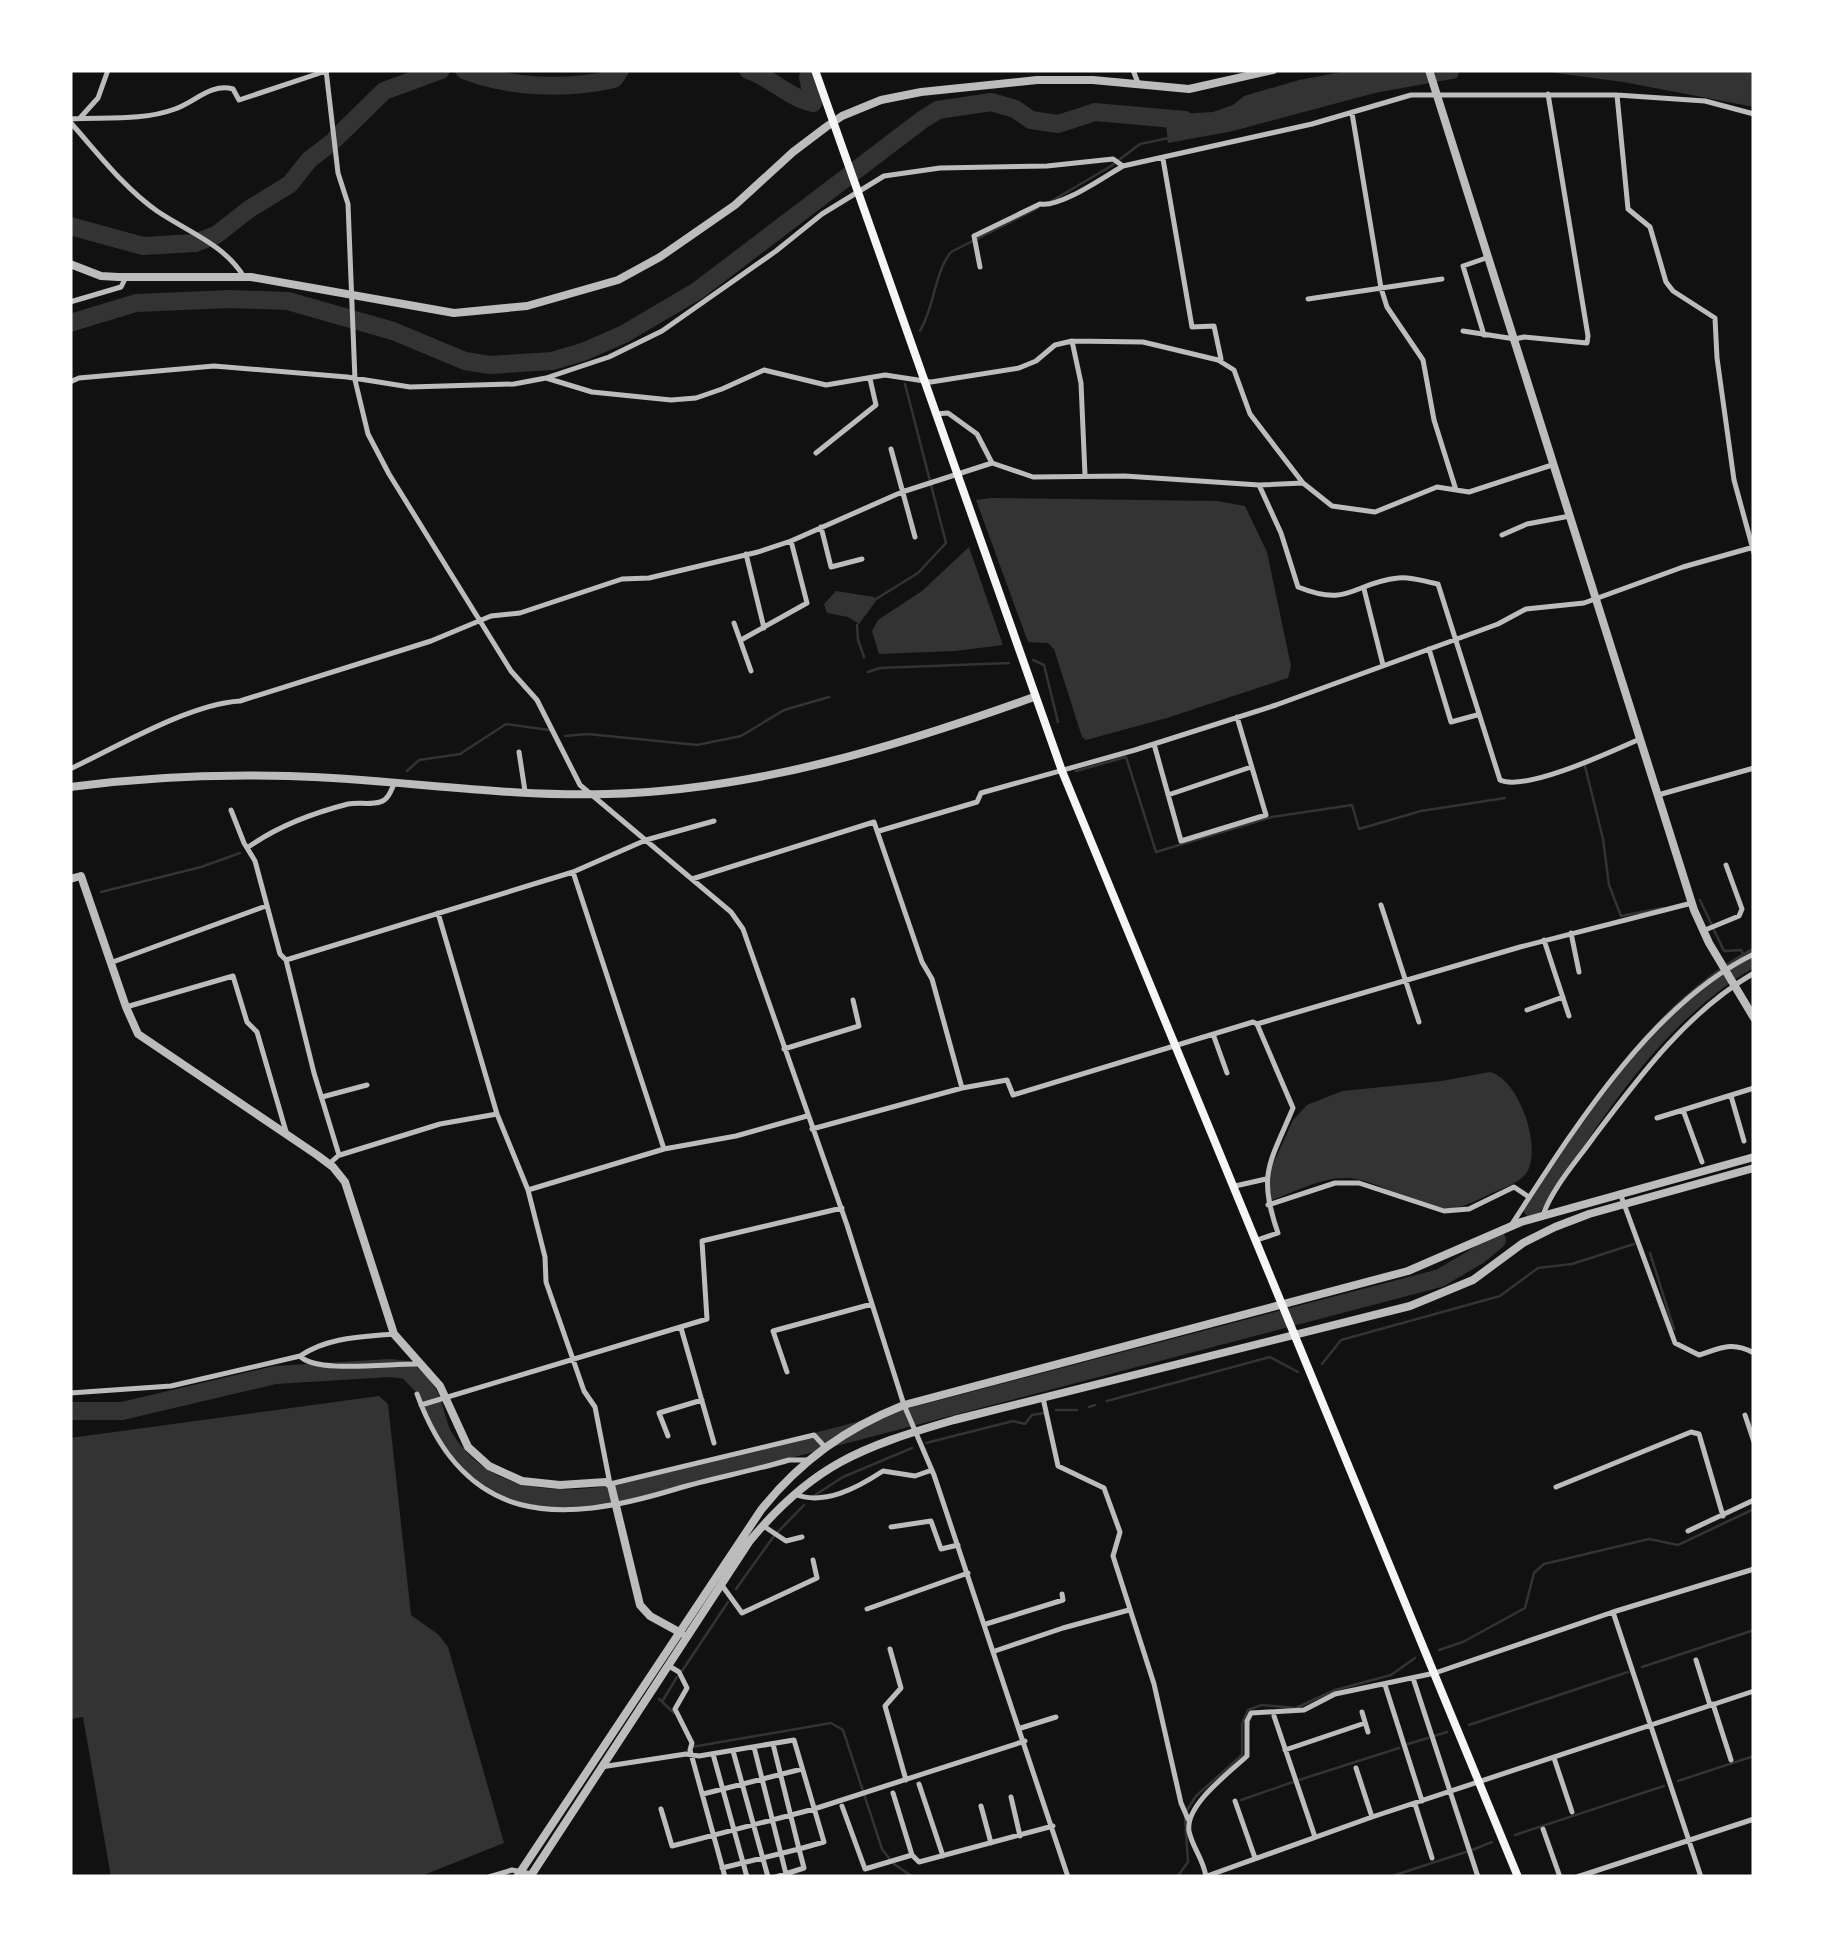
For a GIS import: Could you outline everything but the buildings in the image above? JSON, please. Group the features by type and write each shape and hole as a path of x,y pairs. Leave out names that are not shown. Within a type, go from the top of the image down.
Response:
{"main road":[{"path":"815,70 1062,771 1518,1877"}],"street":[{"path":"79,119 98,98 108,70"},
{"path":"1133,70 1138,83"},
{"path":"70,264 101,276 244,277 352,300 454,313 527,306 607,284 648,264 711,224 833,122 881,100 1037,80 1189,89 1273,70"},
{"path":"1428,70 1692,904 1709,928 1724,969 1754,1018"},
{"path":"70,120 157,114 223,86 234,89 238,100 328,71 338,173 348,204 355,380 368,434 511,671 538,700 580,785 730,912 743,929 842,1208 906,1409 932,1470 1026,1741 1068,1877"},
{"path":"1463,331 1515,340 1524,337 1586,344 1588,336 1548,94"},
{"path":"70,382 214,366 293,371 410,388 514,384 546,378 609,357 662,331 822,214 884,176 940,168 1162,159 1412,95 1616,96 1705,102 1754,114"},
{"path":"879,831 977,802 981,792 1238,717 1498,624 1526,609 1596,599 1683,568 1754,549 1734,480 1714,318 1672,291 1650,227 1628,209 1616,96"},
{"path":"1352,113 1381,288 1387,307 1422,360 1434,420 1456,490"},
{"path":"70,120 122,179 156,210 224,253 244,277"},
{"path":"1162,159 1192,327 1214,326 1221,362"},
{"path":"980,266 974,236 1043,205 1064,201 1118,163"},
{"path":"1484,335 1462,266 1489,257"},
{"path":"70,302 121,287 126,277"},
{"path":"1308,299 1442,279"},
{"path":"546,378 580,390 671,400 709,394 764,370 826,384 885,375 932,382 997,374 1036,361 1054,346 1072,341 1143,342 1221,362 1236,374 1250,414 1303,484 1332,506 1369,512 1436,488 1476,491 1554,464"},
{"path":"1072,341 1081,384 1085,475"},
{"path":"816,453 876,405 870,379"},
{"path":"935,414 948,412 977,434 992,464"},
{"path":"891,448 915,537"},
{"path":"70,769 139,734 223,702 240,701 431,641 480,620 532,610 622,579 650,578 791,541 902,492 992,464 1034,477 1085,475 1303,484"},
{"path":"1258,485 1281,533 1298,587 1320,596 1348,596 1403,577 1438,584 1493,766 1506,784 1588,762 1640,739"},
{"path":"1502,534 1527,524 1570,516"},
{"path":"821,527 831,567 862,560"},
{"path":"740,640 807,603 791,541"},
{"path":"746,554 764,628"},
{"path":"1364,589 1383,665"},
{"path":"734,624 752,672"},
{"path":"1429,648 1452,722 1477,714"},
{"path":"70,787 220,776 590,794 694,788 774,776 875,751 1034,697"},
{"path":"1154,744 1181,841 1266,815 1238,717"},
{"path":"519,752 525,791"},
{"path":"1168,795 1251,767"},
{"path":"1658,795 1754,768"},
{"path":"247,848 274,831 318,814 362,802 380,802 387,798 395,783"},
{"path":"232,810 255,861 280,954 286,960 339,1155"},
{"path":"286,960 573,872 646,840 714,821"},
{"path":"692,879 874,822 922,962 932,979 962,1088"},
{"path":"1709,928 1740,916 1742,908 1726,865"},
{"path":"573,872 664,1150"},
{"path":"70,880 81,876 126,1008 147,1043 329,1164 345,1182 394,1334 422,1364 468,1447 499,1472 536,1483 611,1485 814,1435 826,1447"},
{"path":"812,1129 962,1088 1007,1080 1014,1095 1544,940 1692,904"},
{"path":"1381,905 1419,1022"},
{"path":"110,963 266,906"},
{"path":"438,913 497,1114 528,1190 546,1258 546,1282 584,1391 595,1407 640,1605 650,1616 682,1634"},
{"path":"1571,933 1580,972"},
{"path":"1544,940 1570,1016"},
{"path":"1510,1227 1580,1120 1641,1046 1698,988 1754,954"},
{"path":"1543,1215 1574,1164 1657,1056 1733,985 1754,973"},
{"path":"126,1008 233,976 247,1022 258,1032 288,1136"},
{"path":"1528,1010 1563,997"},
{"path":"784,1049 860,1026 853,1000"},
{"path":"1257,1024 1293,1108 1266,1179 1268,1205 1278,1233 1258,1240"},
{"path":"1214,1034 1227,1074"},
{"path":"321,1097 368,1084"},
{"path":"1658,1118 1754,1088"},
{"path":"1731,1095 1744,1141"},
{"path":"1683,1110 1702,1162"},
{"path":"329,1164 339,1155 440,1124 497,1114"},
{"path":"528,1190 664,1150 736,1136 807,1116"},
{"path":"718,1582 761,1510 809,1458 852,1429 906,1409 1285,1308 1408,1271 1543,1215 1754,1157"},
{"path":"525,1875 604,1768 664,1663 718,1582 793,1494 843,1459 914,1428 1436,1297 1473,1280 1539,1235 1590,1214 1754,1168"},
{"path":"1234,1186 1266,1179"},
{"path":"1268,1205 1335,1183 1359,1183 1444,1211 1469,1209 1514,1187 1529,1197"},
{"path":"1620,1193 1675,1343 1699,1354 1726,1344 1737,1344 1754,1353"},
{"path":"421,1405 707,1320 702,1241 842,1208"},
{"path":"787,1372 773,1330 872,1304"},
{"path":"681,1328 714,1443"},
{"path":"70,1393 170,1386 300,1356 317,1344 394,1334"},
{"path":"300,1356 306,1362 326,1366 422,1364"},
{"path":"417,1394 441,1448 466,1476 490,1493 530,1507 617,1505 809,1458"},
{"path":"1043,1398 1058,1466 1104,1488 1120,1532 1113,1556 1154,1684 1180,1803 1206,1877 1372,1816 1754,1691"},
{"path":"668,1436 659,1413 702,1400"},
{"path":"1745,1415 1754,1442"},
{"path":"1556,1487 1691,1432 1698,1434 1723,1516"},
{"path":"793,1494 806,1499 830,1496 860,1486 883,1471 915,1476 932,1470"},
{"path":"1688,1532 1754,1500"},
{"path":"891,1528 930,1522 941,1548 958,1544"},
{"path":"762,1526 786,1541 802,1538"},
{"path":"718,1582 742,1613 816,1578 813,1560"},
{"path":"1188,1819 1196,1804 1248,1756 1247,1721 1251,1713 1304,1710 1335,1694 1435,1673 1612,1612 1754,1569"},
{"path":"867,1608 968,1573"},
{"path":"985,1624 1064,1600 1062,1594"},
{"path":"995,1652 1130,1610"},
{"path":"1612,1612 1700,1877"},
{"path":"890,1649 901,1688 885,1706 906,1780"},
{"path":"1696,1660 1731,1760"},
{"path":"664,1663 680,1675 687,1688 675,1709 691,1749 725,1877"},
{"path":"525,1875 593,1762 664,1663"},
{"path":"1692,1678 1701,1676"},
{"path":"1413,1678 1478,1877"},
{"path":"1385,1684 1432,1858"},
{"path":"1362,1712 1368,1732"},
{"path":"1021,1728 1056,1716"},
{"path":"1274,1716 1315,1837"},
{"path":"1285,1750 1365,1723"},
{"path":"593,1762 604,1768 691,1749 713,1754 794,1740 824,1842 722,1868"},
{"path":"661,1810 672,1846 814,1809 1026,1741"},
{"path":"773,1744 804,1868 776,1877"},
{"path":"754,1748 786,1874"},
{"path":"733,1751 768,1877"},
{"path":"713,1754 748,1877"},
{"path":"1554,1758 1572,1812"},
{"path":"1356,1768 1372,1816"},
{"path":"702,1794 802,1769"},
{"path":"919,1784 943,1856"},
{"path":"892,1792 912,1856 919,1862 1053,1826"},
{"path":"1011,1797 1020,1836"},
{"path":"1236,1801 1255,1858"},
{"path":"842,1806 865,1869 912,1856"},
{"path":"981,1806 992,1844"},
{"path":"1577,1877 1754,1819"},
{"path":"1543,1829 1560,1877"},
{"path":"488,1877 512,1870 525,1875"}],"shaded area":[{"path":"1352,70 1472,70 1459,72 1457,78 1375,93 1233,131 1168,143 1165,115 1213,112 1244,96"},
{"path":"1534,70 1754,70 1754,107 1623,82"},
{"path":"976,500 1217,501 1245,506 1267,552 1291,666 1288,678 1086,740 1054,649 1048,643 1028,642"},
{"path":"969,547 1003,645 879,654 872,631 878,620 922,591"},
{"path":"836,591 874,597 876,601 859,624 848,617 827,613 824,604"},
{"path":"1490,1072 1511,1088 1526,1118 1532,1151 1530,1166 1517,1181 1455,1208 1427,1206 1372,1184 1345,1178 1269,1198 1269,1173 1293,1120 1307,1105 1342,1091"},
{"path":"379,1396 388,1404 411,1615 439,1635 448,1647 504,1843 419,1877 111,1877 83,1717 71,1719 70,1715 70,1438"}],"waterway":[{"path":"336,138 384,91 441,70"},
{"path":"464,70 500,81 558,86 614,79 620,70"},
{"path":"748,70 813,103 808,77"},
{"path":"70,323 136,303 288,301 393,331 465,361 490,365 552,361 624,334 697,291 938,110 991,102 1015,109 1031,120 1058,124 1095,112 1185,120"},
{"path":"1050,202 1140,144 1169,138"},
{"path":"70,226 143,246 195,243 216,235 290,184 309,160 331,143"},
{"path":"920,331 951,252 1038,208"},
{"path":"876,599 918,573 946,543 905,384"},
{"path":"857,625 864,657"},
{"path":"1033,660 1044,665 1058,722"},
{"path":"868,672 880,668 1009,663"},
{"path":"565,736 588,734 697,745 741,736 784,710 829,697"},
{"path":"407,771 419,760 460,754 506,724 549,730"},
{"path":"1076,771 1126,757 1156,852 1272,817 1352,805 1359,829 1421,811 1505,798"},
{"path":"1585,766 1603,839 1609,885 1621,916 1663,908"},
{"path":"101,892 240,853"},
{"path":"1700,900 1724,951 1741,950 1743,954"},
{"path":"1532,1208 1603,1102 1656,1037 1718,980 1754,957"},
{"path":"70,1411 122,1411 275,1375 407,1370 428,1393 444,1437 478,1474 521,1493 593,1497 618,1494 1440,1278 1497,1240"},
{"path":"1322,1364 1341,1340 1500,1296 1538,1268 1572,1264 1634,1244"},
{"path":"1650,1253 1674,1329"},
{"path":"1107,1401 1270,1357 1298,1372"},
{"path":"1089,1407 1095,1405"},
{"path":"1056,1410 1077,1410"},
{"path":"926,1443 1013,1421 1025,1424 1032,1415 1044,1413"},
{"path":"812,1497 843,1477 912,1448"},
{"path":"736,1589 774,1536 804,1505"},
{"path":"1439,1650 1463,1642 1525,1608 1534,1573 1544,1564 1649,1539 1678,1545 1754,1509"},
{"path":"682,1671 728,1602"},
{"path":"1642,1667 1754,1630"},
{"path":"1187,1810 1196,1796 1242,1755 1242,1724 1248,1710 1262,1705 1296,1708 1335,1690 1391,1675 1415,1658"},
{"path":"1469,1725 1628,1672"},
{"path":"663,1700 677,1677"},
{"path":"659,1699 674,1713"},
{"path":"692,1747 831,1723 843,1730 882,1849 889,1858"},
{"path":"1434,1736 1447,1732"},
{"path":"1408,1744 1428,1738"},
{"path":"1299,1780 1399,1748"},
{"path":"1678,1781 1754,1756"},
{"path":"1241,1800 1293,1782"},
{"path":"1515,1835 1664,1786"},
{"path":"1177,1877 1188,1862 1185,1818"},
{"path":"1472,1850 1492,1842"},
{"path":"1389,1877 1466,1852"},
{"path":"894,1864 913,1877"}]}
